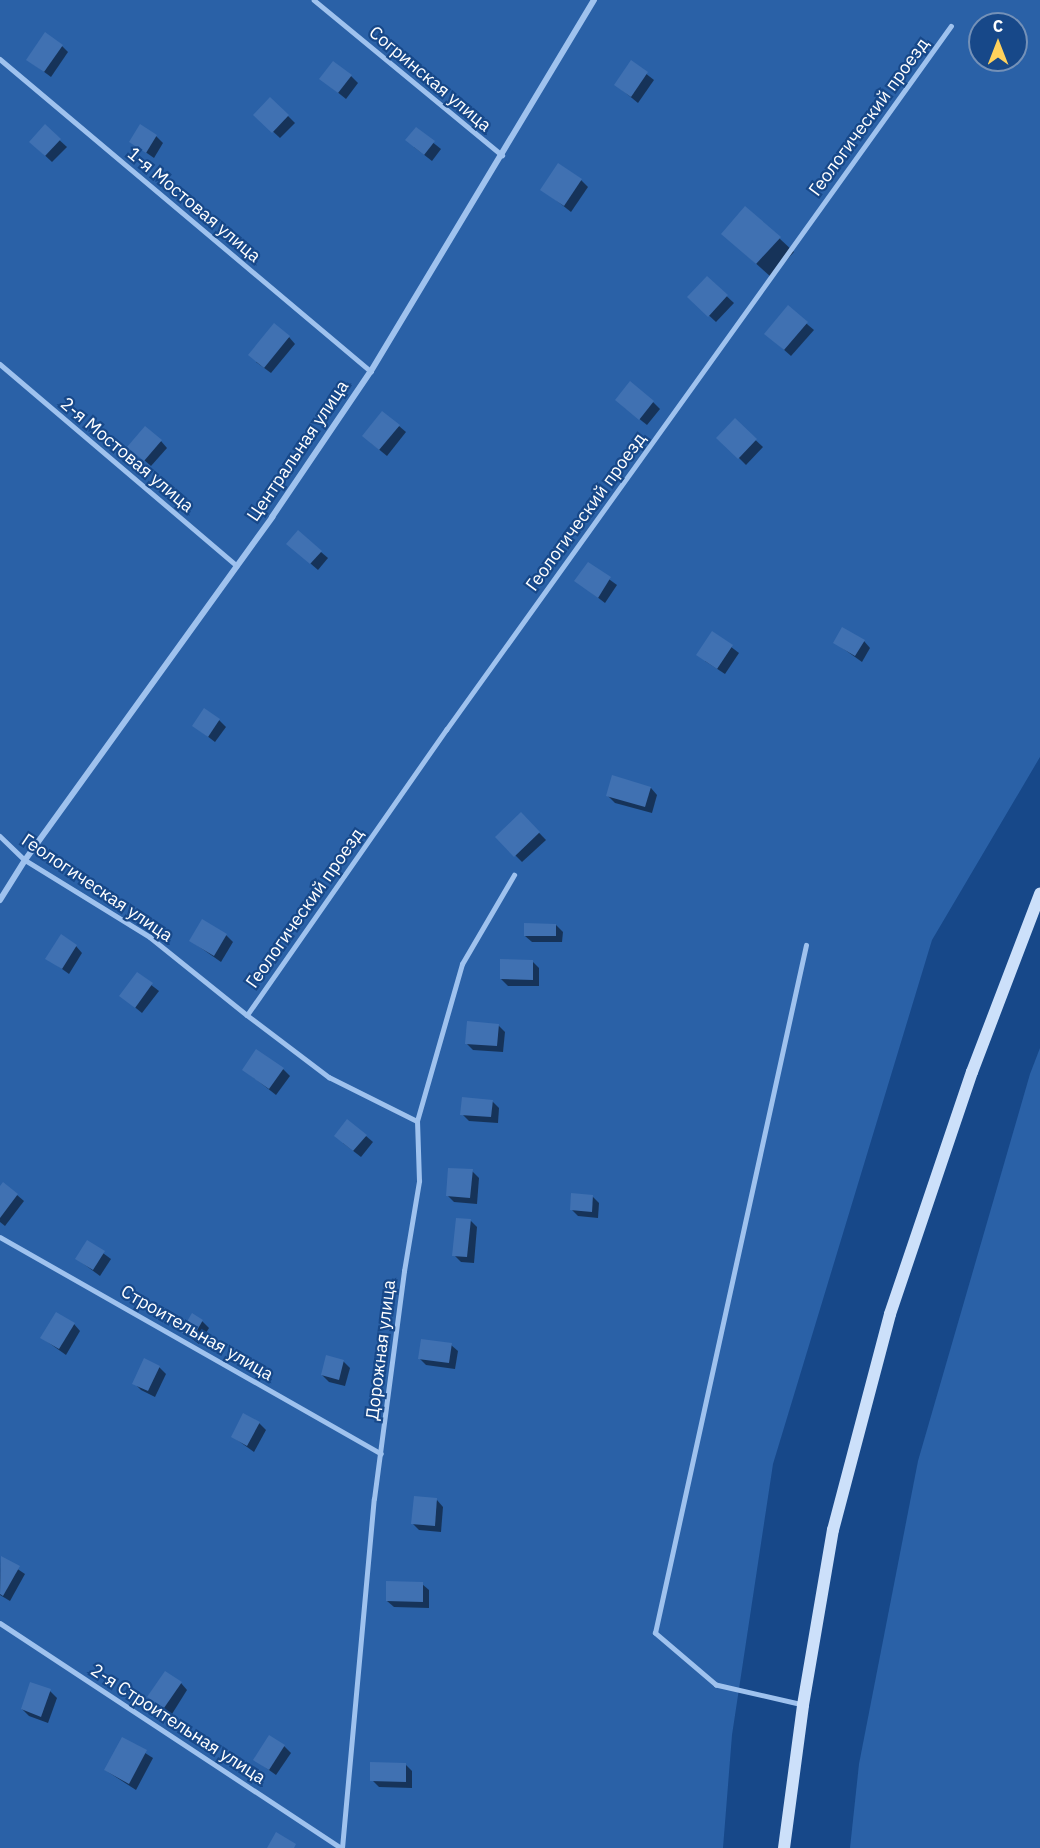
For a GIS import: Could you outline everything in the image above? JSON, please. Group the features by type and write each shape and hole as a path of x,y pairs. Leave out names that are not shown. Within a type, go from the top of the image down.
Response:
{"main road":[{"path":"784,1848 803,1705 833,1530 890,1314 972,1072 1040,894"}],"street":[{"name":"Центральная улица","path":"0,900 25,860 237,566 371,371 594,0"}],"lane":[{"name":"Согринская улица","path":"314,0 502,155"},
{"name":"Геологический проезд","path":"247,1015 446,730 951,26"},
{"name":"1-я Мостовая улица","path":"0,59 371,371"},
{"name":"2-я Мостовая улица","path":"0,364 237,566"},
{"name":"Геологическая улица","path":"0,836 25,860 150,937 329,1077 417,1120"},
{"name":"Дорожная улица","path":"342,1848 374,1499 404,1271 419,1181 417,1120 462,964 514,875"},
{"path":"803,1705 716,1685 655,1633 806,945"},
{"name":"Строительная улица","path":"0,1237 381,1453"},
{"name":"2-я Строительная улица","path":"0,1623 342,1848"}],"shaded area":[{"path":"0,0 1040,0 1040,757 932,940 773,1464 732,1735 723,1848 0,1848"},
{"path":"1040,1048 1040,1848 850,1848 859,1764 918,1461 1030,1074"}],"building":[{"path":"45,32 63,45 44,72 26,60"},
{"path":"631,60 648,72 631,97 614,85"},
{"path":"333,61 352,75 338,93 319,79"},
{"path":"270,97 289,115 272,133 253,115"},
{"path":"45,124 61,139 45,156 29,142"},
{"path":"140,124 157,135 146,153 129,142"},
{"path":"416,127 435,141 424,155 405,140"},
{"path":"558,163 582,179 564,206 540,190"},
{"path":"745,206 781,237 756,264 721,234"},
{"path":"707,276 728,295 708,317 687,297"},
{"path":"788,305 808,322 784,350 764,334"},
{"path":"274,323 290,336 264,368 248,355"},
{"path":"630,381 654,401 639,420 615,400"},
{"path":"382,411 400,425 379,450 362,436"},
{"path":"735,418 757,439 738,459 716,438"},
{"path":"145,426 162,440 144,461 127,447"},
{"path":"298,530 322,551 310,564 286,544"},
{"path":"588,562 611,577 598,598 574,581"},
{"path":"842,627 865,640 855,656 833,643"},
{"path":"712,631 733,645 717,669 696,655"},
{"path":"204,708 220,719 208,737 192,726"},
{"path":"612,775 651,787 645,807 606,796"},
{"path":"521,812 540,832 514,857 495,837"},
{"path":"202,919 227,934 214,956 189,941"},
{"path":"524,923 556,924 556,936 524,936"},
{"path":"61,934 77,945 62,969 45,959"},
{"path":"500,959 533,960 533,980 500,979"},
{"path":"137,972 153,983 135,1008 119,996"},
{"path":"467,1021 499,1024 497,1046 465,1044"},
{"path":"256,1049 284,1068 269,1089 242,1070"},
{"path":"462,1097 493,1100 491,1117 460,1115"},
{"path":"347,1119 367,1135 353,1151 334,1136"},
{"path":"448,1168 473,1169 470,1198 446,1196"},
{"path":"3,1182 18,1194 0,1218 0,1186"},
{"path":"571,1193 593,1195 592,1212 570,1210"},
{"path":"456,1218 471,1219 467,1257 452,1256"},
{"path":"87,1240 105,1251 93,1270 75,1259"},
{"path":"56,1312 75,1323 59,1349 40,1338"},
{"path":"192,1313 203,1320 192,1339 181,1332"},
{"path":"421,1339 452,1343 449,1363 418,1359"},
{"path":"326,1355 344,1360 339,1380 321,1375"},
{"path":"144,1358 160,1366 148,1391 132,1384"},
{"path":"243,1413 260,1422 247,1446 231,1437"},
{"path":"414,1496 437,1498 435,1526 411,1524"},
{"path":"1,1556 20,1566 3,1596 0,1594"},
{"path":"386,1581 423,1582 423,1602 386,1601"},
{"path":"165,1671 182,1682 164,1708 147,1697"},
{"path":"30,1682 51,1689 41,1717 21,1709"},
{"path":"269,1735 285,1745 269,1770 253,1760"},
{"path":"122,1737 147,1750 129,1784 104,1770"},
{"path":"370,1762 406,1763 406,1782 370,1781"},
{"path":"276,1832 296,1844 294,1848 267,1848"}]}
